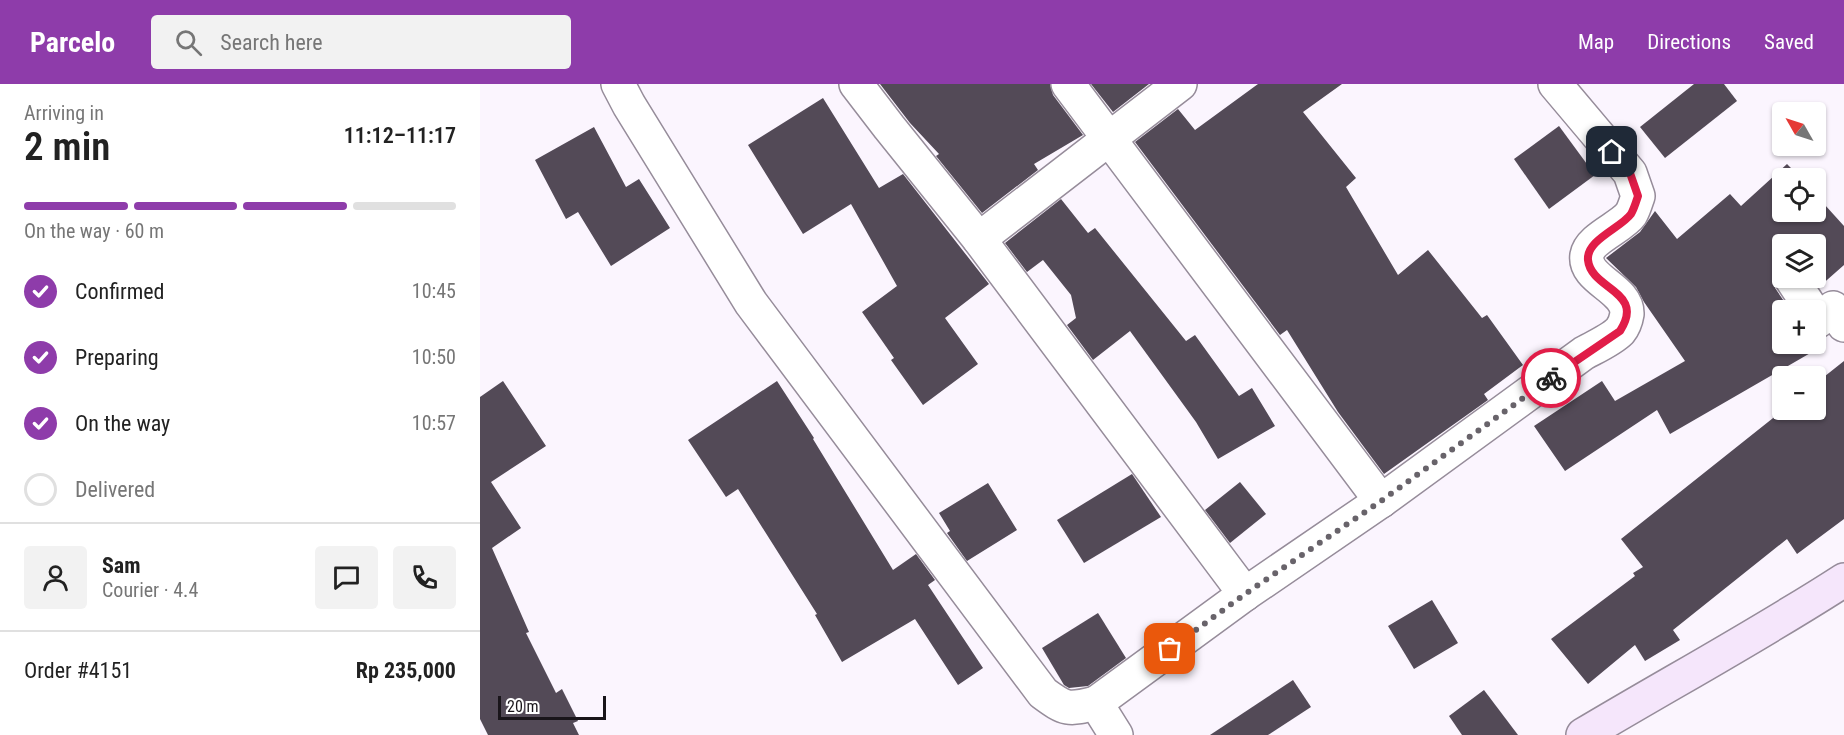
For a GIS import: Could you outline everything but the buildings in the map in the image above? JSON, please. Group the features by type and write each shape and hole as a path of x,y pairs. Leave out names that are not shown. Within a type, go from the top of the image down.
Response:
{"main road":[{"path":"1583,735 1657,690 1780,621 1844,580"}],"street":[{"path":"618,84 628,105 752,303 1043,693 1060,705 1072,709 1095,703 1245,594 1381,501 1584,354 1620,331 1626,321 1627,309 1623,299 1593,273 1588,263 1587,253 1594,244 1631,214 1638,196 1630,173 1555,84"},
{"path":"856,84 979,239 1245,594"},
{"path":"1068,84 1381,501"},
{"path":"979,239 1180,84"},
{"path":"1826,314 1833,308 1844,325"},
{"path":"1095,703 1116,735"}],"way so far":[{"path":"1170,649 1551,378"}],"route":[{"path":"1551,378 1620,331 1626,321 1627,309 1623,299 1593,273 1588,263 1587,253 1594,244 1631,214 1638,196 1630,173 1612,152"}]}
